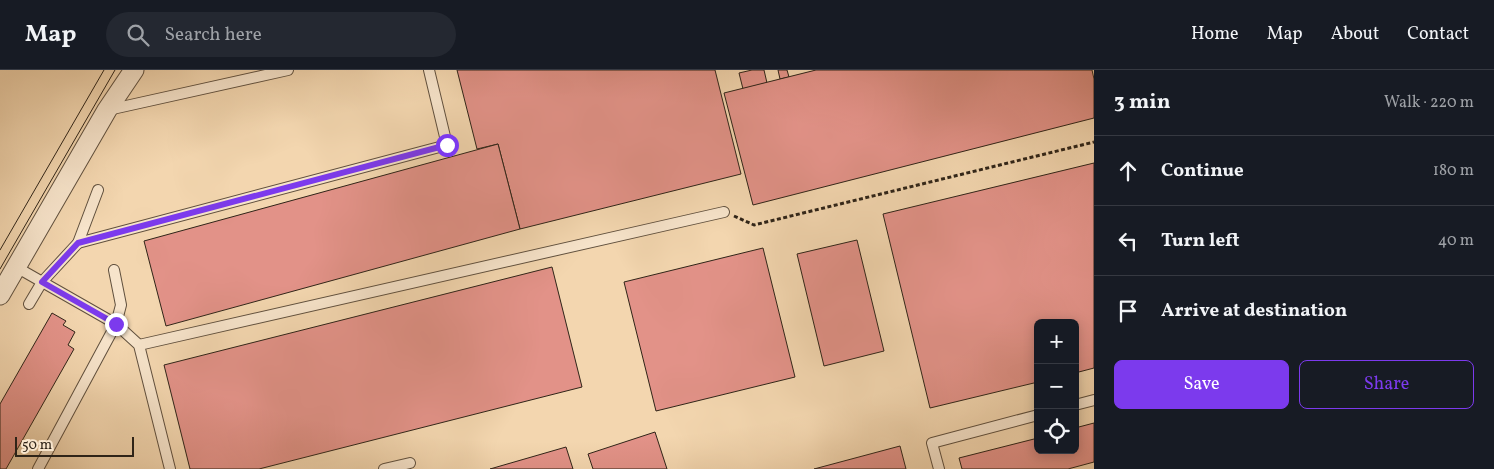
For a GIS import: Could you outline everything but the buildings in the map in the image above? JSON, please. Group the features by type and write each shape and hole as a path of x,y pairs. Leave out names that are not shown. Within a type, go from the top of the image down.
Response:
{"street":[{"path":"0,295 107,110 134,70"}],"lane":[{"path":"107,110 288,70"},
{"path":"78,243 447,145 429,70"},
{"path":"29,304 42,282 78,243 98,190"},
{"path":"139,345 724,212"},
{"path":"16,267 116,324 139,345 170,469"},
{"path":"38,469 116,324 121,305 114,270"},
{"path":"1079,404 1094,400"},
{"path":"939,469 932,443 1034,416"},
{"path":"384,469 410,463"}],"path":[{"path":"724,212 754,225 1094,142"}],"tram line":[{"path":"0,250 104,70"},
{"path":"0,269 115,70"}],"route":[{"path":"116,324 42,282 78,243 447,145"}]}
